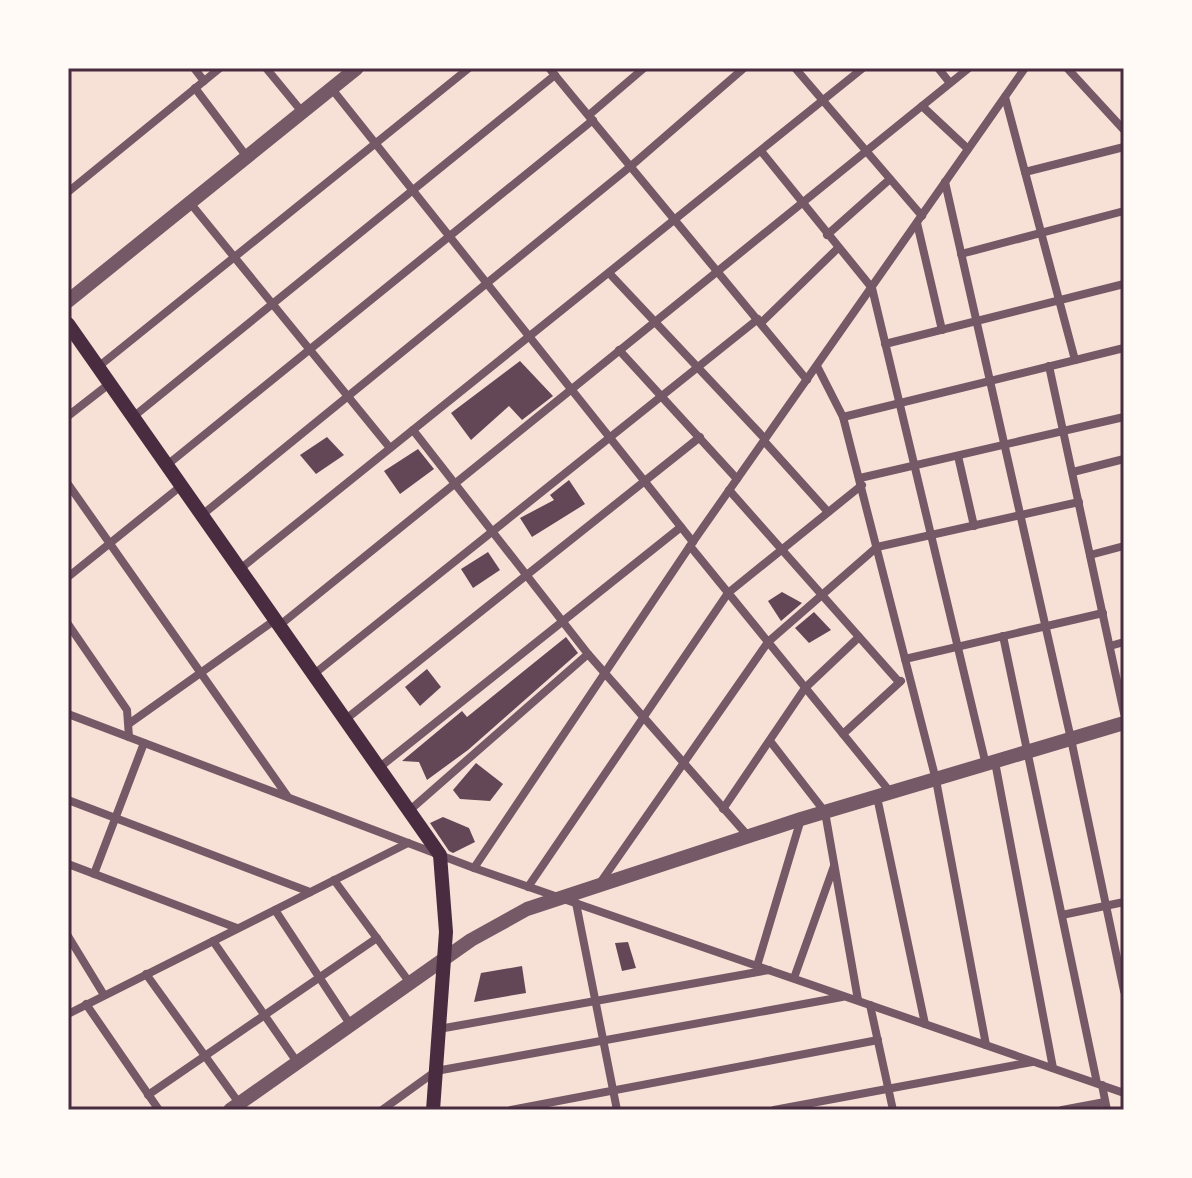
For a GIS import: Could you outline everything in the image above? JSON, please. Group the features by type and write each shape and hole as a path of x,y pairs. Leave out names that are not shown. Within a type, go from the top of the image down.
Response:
{"main road":[{"path":"68,324 440,855 446,907 433,1110"}],"street":[{"path":"194,68 204,81"},
{"path":"68,192 220,68"},
{"path":"266,68 303,113"},
{"path":"68,301 357,68"},
{"path":"98,367 469,68"},
{"path":"167,465 449,237 591,118 644,68"},
{"path":"202,515 631,166 744,68"},
{"path":"795,68 890,179 919,219 942,330"},
{"path":"240,569 863,68"},
{"path":"938,68 950,83"},
{"path":"130,723 278,622 969,68"},
{"path":"474,868 729,490 1025,68"},
{"path":"1067,68 1124,130"},
{"path":"133,417 412,190 552,71 807,380"},
{"path":"195,88 248,158"},
{"path":"332,89 681,527 728,593 843,734 884,795 925,1024"},
{"path":"1005,97 1075,360"},
{"path":"922,106 968,149"},
{"path":"1025,172 1124,147"},
{"path":"761,151 872,288 957,646 990,763 1053,1068"},
{"path":"827,235 890,179"},
{"path":"945,182 1071,739 1124,991"},
{"path":"191,204 390,448"},
{"path":"961,254 1124,213"},
{"path":"314,674 661,395 759,321 838,248"},
{"path":"609,273 828,512"},
{"path":"885,344 1124,284"},
{"path":"843,417 1124,348"},
{"path":"619,350 737,479"},
{"path":"817,366 843,417 936,780 986,1045"},
{"path":"1049,366 1124,713"},
{"path":"68,416 109,384"},
{"path":"528,887 728,593 828,512 861,481 1124,417"},
{"path":"413,430 588,654 748,836"},
{"path":"346,719 700,437"},
{"path":"958,456 974,526"},
{"path":"1073,472 1124,459"},
{"path":"68,484 288,797"},
{"path":"68,577 181,486"},
{"path":"729,490 899,682"},
{"path":"600,883 768,642 820,593 877,547 1079,502"},
{"path":"380,767 681,527"},
{"path":"1090,555 1124,546"},
{"path":"905,659 1103,613"},
{"path":"68,624 127,710 129,737"},
{"path":"1003,636 1106,1106 1062,1110"},
{"path":"723,809 805,688 859,637"},
{"path":"1110,646 1124,642"},
{"path":"410,810 588,654"},
{"path":"843,734 909,674"},
{"path":"68,714 474,868 1124,1093"},
{"path":"146,974 205,1055 238,1108 297,1062 444,959 498,924 556,897 801,819 1124,723"},
{"path":"770,741 825,812 858,1000"},
{"path":"94,874 144,743"},
{"path":"68,800 310,892"},
{"path":"757,966 801,819"},
{"path":"68,1014 408,843"},
{"path":"794,978 834,863"},
{"path":"68,864 237,928"},
{"path":"334,880 410,983"},
{"path":"1062,915 1124,902"},
{"path":"576,903 617,1110"},
{"path":"275,910 350,1024"},
{"path":"68,936 104,995"},
{"path":"148,1095 377,938"},
{"path":"213,941 297,1062"},
{"path":"439,1029 770,970"},
{"path":"382,1110 436,1071 846,996"},
{"path":"86,1004 159,1110"},
{"path":"870,1005 893,1110"},
{"path":"511,1110 878,1040"},
{"path":"774,1110 1034,1061"}],"building":[{"path":"520,361 553,396 522,420 509,406 471,440 451,413"},
{"path":"327,437 344,455 316,474 300,455"},
{"path":"418,449 434,469 400,494 384,471"},
{"path":"569,480 585,504 532,537 520,518 554,500 550,495"},
{"path":"488,552 500,570 473,588 461,569"},
{"path":"782,592 802,603 781,621 768,601"},
{"path":"814,612 831,630 809,643 795,628"},
{"path":"566,637 578,653 468,750 427,780 419,762 402,761 462,711 467,717"},
{"path":"427,669 441,687 420,706 405,687"},
{"path":"476,763 503,784 490,801 460,799 453,790"},
{"path":"443,817 469,828 475,842 453,853 449,851 430,823"},
{"path":"628,942 636,968 622,971 615,943"},
{"path":"522,966 526,993 474,1002 481,973"}]}
